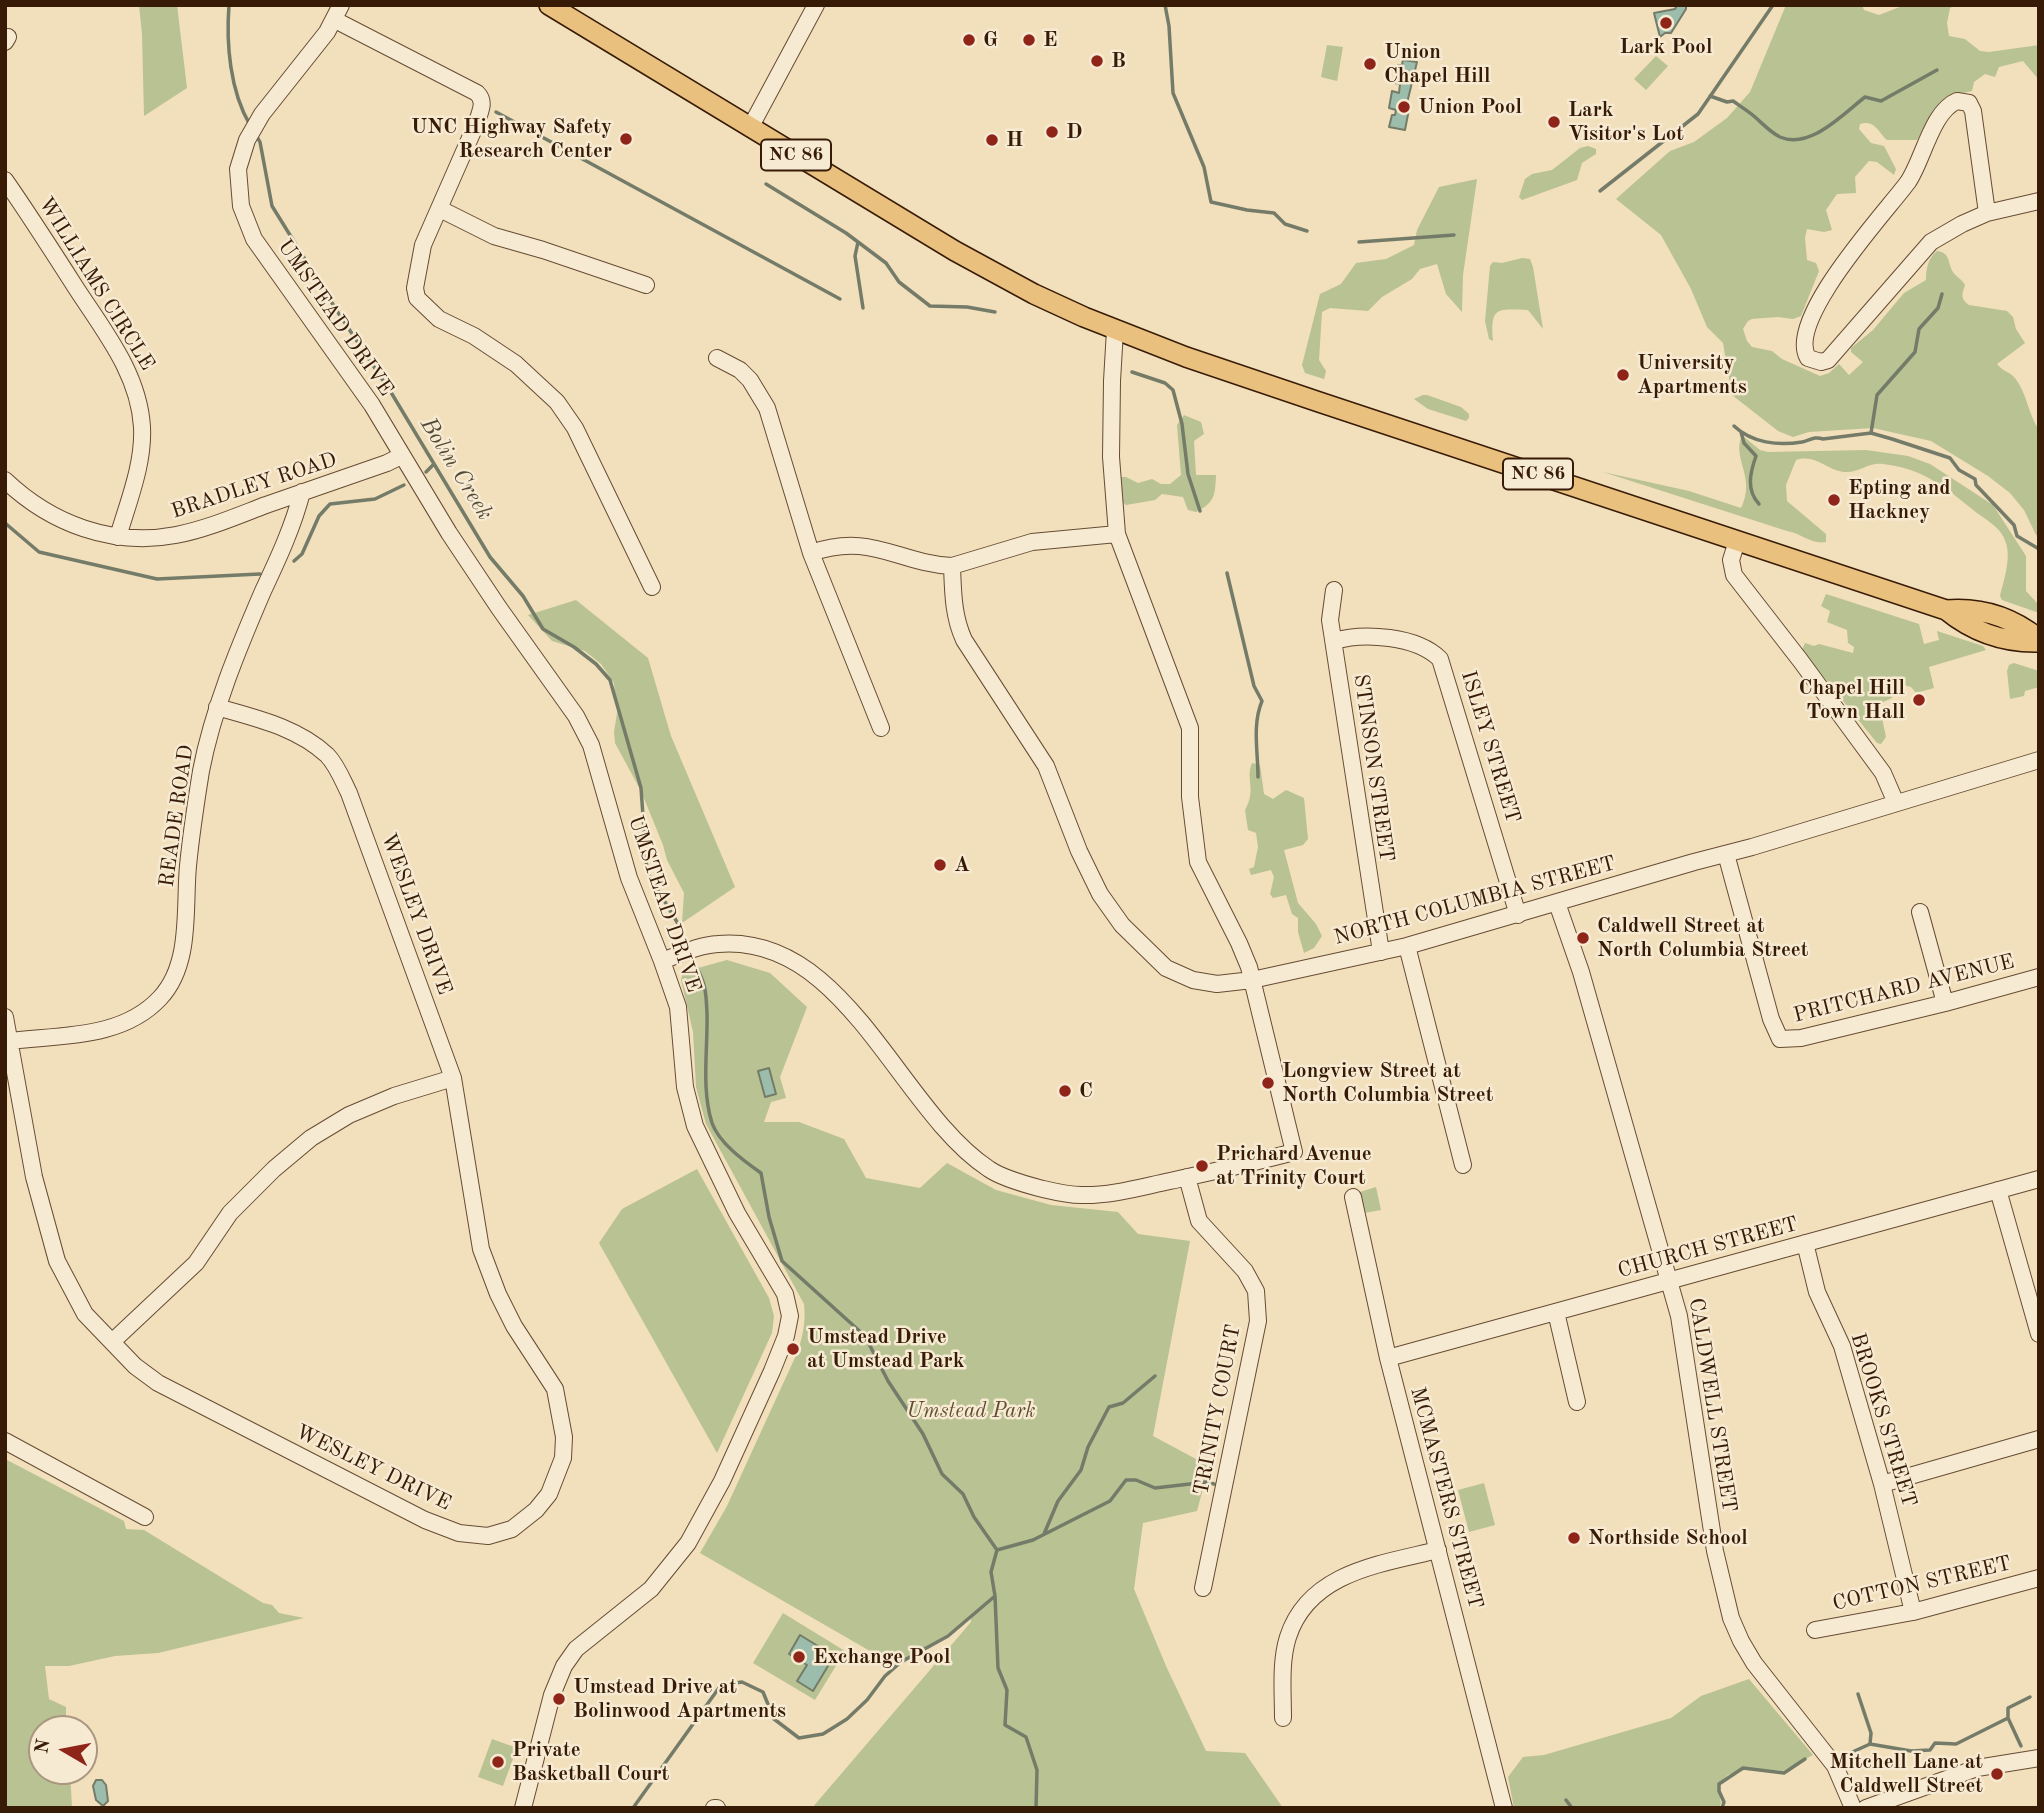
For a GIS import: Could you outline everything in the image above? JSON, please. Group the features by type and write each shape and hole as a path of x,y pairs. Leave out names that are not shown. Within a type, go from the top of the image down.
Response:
{"main road":[{"name":"NC 86","path":"549,5 955,251 1034,294 1115,330 1306,398 1946,610 1966,626 2006,640 2016,643 2039,640"},
{"name":"NC 86","path":"1946,610 1972,608 2022,625 2039,640"}],"street":[{"path":"750,128 816,5"},
{"path":"338,12 482,98 477,122 423,245 415,288 417,298 439,319 474,336 516,364 556,402 575,428 652,587"},
{"name":"UMSTEAD DRIVE","path":"338,12 262,114 241,154 238,178 241,206 254,239 372,405 401,456 499,608 576,716 591,745 629,878 678,1007 685,1087 695,1126 737,1213 785,1294 790,1316 789,1326 722,1481 688,1543 651,1589 576,1649 564,1666 552,1695 523,1808"},
{"path":"1987,213 1973,111 1965,101 1953,102 1937,122 1909,180 1851,251 1821,301 1804,346 1808,358 1821,362 1828,360 1838,351 1931,242 1987,213 2039,201"},
{"name":"WILLIAMS CIRCLE","path":"5,180 104,331 127,369 136,390 142,428 140,450 118,537"},
{"path":"440,209 494,236 646,285"},
{"path":"662,961 698,947 730,944 762,947 807,968 833,990 954,1140 991,1170 1037,1188 1080,1195 1118,1192 1294,1152 1252,980 1240,943 1198,862 1192,831 1190,728 1117,534 1111,457 1115,330"},
{"path":"717,358 740,370 750,380 767,408 811,553 881,728"},
{"name":"BRADLEY ROAD","path":"5,481 38,508 62,521 118,537 143,539 178,535 401,456"},
{"name":"READE ROAD","path":"10,1041 97,1031 128,1020 161,998 179,962 183,943 188,867 202,770 217,707 237,653 287,539 302,492"},
{"path":"811,553 841,544 857,545 924,562 952,566 1032,542 1117,534"},
{"path":"1737,541 1731,560 1734,575 1883,773 1896,803"},
{"name":"NORTH COLUMBIA STREET","path":"952,566 957,625 986,676 1046,766 1079,851 1100,894 1122,925 1166,968 1193,980 1217,984 1252,980 1407,946 2039,760"},
{"name":"STINSON STREET","path":"1334,590 1330,620 1381,952"},
{"name":"ISLEY STREET","path":"1334,640 1366,636 1413,643 1432,651 1440,659 1518,915"},
{"name":"WESLEY DRIVE","path":"5,1017 34,1178 57,1261 85,1314 135,1366 158,1383 425,1520 459,1533 488,1536 512,1528 524,1520 548,1494 558,1476 563,1458 564,1437 555,1389 514,1326 498,1294 481,1249 453,1078 349,793 329,757 301,735 269,722 217,707"},
{"name":"PRITCHARD AVENUE","path":"1726,854 1771,1019 1780,1039 1801,1038 2039,977"},
{"name":"CALDWELL STREET","path":"1558,903 1581,972 1681,1329 1715,1551 1731,1618 1754,1663 1835,1766 1853,1808"},
{"path":"1920,912 1945,1003"},
{"path":"1407,946 1462,1165"},
{"path":"113,1341 196,1263 230,1213 274,1169 311,1138 349,1115 394,1096 453,1078"},
{"name":"TRINITY COURT","path":"1187,1177 1199,1221 1245,1270 1256,1291 1258,1321 1203,1588"},
{"name":"CHURCH STREET","path":"1388,1359 2039,1179"},
{"path":"1998,1190 2039,1334"},
{"name":"MCMASTERS STREET","path":"1353,1197 1388,1359 1504,1808"},
{"name":"BROOKS STREET","path":"1805,1243 1817,1292 1842,1346 1882,1484 1913,1612"},
{"path":"1556,1312 1577,1402"},
{"path":"1882,1484 2039,1439"},
{"path":"5,1441 145,1517"},
{"path":"1283,1718 1283,1670 1287,1640 1292,1626 1323,1587 1369,1567 1438,1550"},
{"name":"COTTON STREET","path":"1815,1630 1913,1612 2039,1578"},
{"path":"1866,1808 1977,1768 2039,1758"}],"green space":[{"path":"139,5 177,5 187,88 144,116 142,34"},
{"path":"1786,5 1862,5 1864,10 1879,15 1905,5 1956,5 1950,8 1947,23 1949,36 1965,39 1980,51 2039,45 2039,80 2023,61 1999,67 1995,77 1985,74 1974,82 1972,91 1949,96 1941,102 1917,140 1887,140 1873,125 1860,124 1859,129 1871,143 1884,146 1896,169 1894,175 1877,162 1869,161 1855,177 1856,193 1837,194 1826,210 1832,230 1824,232 1807,229 1807,260 1816,263 1819,271 1801,316 1793,319 1752,319 1743,329 1752,347 1772,351 1782,359 1820,376 1829,373 1839,364 1849,375 1863,362 1851,352 1851,348 1873,330 1904,293 1926,280 1928,264 1937,251 1945,254 1953,272 1965,285 1964,301 1969,305 2007,311 2013,317 2016,329 2025,343 1997,364 2019,384 2039,430 2039,536 2024,510 2010,493 1988,476 1931,441 1873,428 1809,432 1793,437 1778,431 1732,395 1723,343 1707,327 1691,289 1661,235 1616,199 1670,151 1694,142 1727,118 1750,92"},
{"path":"1327,45 1343,47 1337,81 1321,77"},
{"path":"1656,56 1668,66 1646,90 1634,79"},
{"path":"1588,146 1596,149 1596,154 1582,163 1577,180 1522,200 1519,197 1525,179 1532,174 1552,170 1580,148"},
{"path":"1477,179 1463,275 1462,312 1446,294 1437,264 1420,269 1412,279 1382,297 1368,311 1330,308 1322,312 1319,360 1326,371 1324,379 1305,373 1302,365 1320,294 1341,284 1356,263 1386,259 1414,245 1417,230 1439,187"},
{"path":"1522,258 1530,259 1533,267 1543,329 1528,310 1503,310 1498,312 1493,321 1493,341 1489,339 1485,321 1490,266 1493,262 1502,263"},
{"path":"1423,395 1461,407 1469,414 1469,418 1466,421 1428,409 1414,399"},
{"path":"1184,415 1201,422 1204,434 1194,441 1196,475 1216,475 1210,501 1196,512 1188,510 1183,497 1162,494 1155,500 1126,505 1122,502 1121,477 1138,483 1152,479 1161,484 1170,484 1181,475 1177,425"},
{"path":"1744,437 1760,450 1768,452 1866,450 1908,456 1930,464 1993,505 2026,556 2026,591 2039,605 2039,613 2002,600 2000,596 2008,556 2004,537 1996,528 1942,486 1909,469 1878,464 1847,472 1810,459 1796,460 1786,485 1787,501 1826,534 1826,542 1811,540 1603,472 1689,491 1741,508 1746,488 1739,446 1741,438"},
{"path":"1826,594 1919,624 1924,644 1939,640 1937,631 1983,646 1986,650 1929,667 1934,688 1916,693 1911,687 1904,685 1894,691 1892,698 1879,704 1886,737 1881,744 1877,743 1802,650 1805,643 1853,653 1854,647 1848,643 1847,630 1827,622 1830,611 1821,606"},
{"path":"576,600 648,658 671,736 735,887 682,923 684,893 667,860 641,791 615,743 618,707 614,683 601,664 585,651 552,641 528,615"},
{"path":"2014,663 2039,671 2039,687 2025,691 2024,696 2010,699 2007,671 2009,665"},
{"path":"1252,763 1260,765 1264,794 1273,799 1286,790 1304,798 1308,839 1303,845 1284,850 1298,903 1316,924 1322,936 1314,948 1304,953 1298,932 1298,918 1292,914 1286,895 1273,898 1270,894 1274,877 1271,870 1251,875 1249,869 1254,867 1258,847 1256,833 1248,830 1245,810 1251,790"},
{"name":"Umstead Park","path":"727,960 770,973 807,1007 780,1077 786,1098 771,1102 764,1122 799,1122 844,1139 866,1178 920,1188 947,1163 996,1190 1051,1205 1118,1212 1138,1234 1190,1241 1153,1436 1209,1466 1197,1511 1143,1523 1134,1589 1206,1751 1245,1753 1283,1808 812,1808 971,1622 971,1617 896,1666 700,1553 727,1506 798,1351 805,1316 804,1304 706,1124 696,1087 693,1032 681,980 684,968 696,964 698,968"},
{"path":"697,1169 769,1298 774,1316 772,1333 717,1453 599,1243 622,1209"},
{"path":"1376,1187 1381,1210 1364,1213 1360,1192"},
{"path":"5,1459 124,1521 126,1529 144,1530 263,1603 272,1605 279,1613 304,1618 158,1653 115,1656 69,1666 45,1666 49,1699 66,1707 66,1715 28,1715 28,1785 71,1785 72,1808 5,1808"},
{"path":"1484,1483 1495,1525 1469,1532 1458,1490"},
{"name":"Exchange Pool","path":"783,1613 845,1651 815,1700 753,1663"},
{"path":"1749,1679 1813,1755 1783,1771 1751,1768 1728,1775 1718,1786 1721,1803 1719,1808 1514,1808 1508,1777 1523,1757 1544,1755 1671,1718 1701,1696"},
{"name":"Private Basketball Court","path":"492,1739 517,1748 503,1786 478,1777"}],"shaded area":[{"name":"Lark Pool","path":"1677,5 1686,5 1686,9 1671,33 1660,37 1654,13 1675,9"},
{"path":"1403,60 1417,62 1407,103 1410,104 1405,130 1389,127 1396,110 1389,108 1392,91 1399,93 1400,84 1395,83 1398,65 1402,65"},
{"path":"769,1068 776,1094 765,1097 758,1071"},
{"path":"800,1635 834,1656 813,1691 797,1681 807,1665 789,1654"},
{"path":"98,1780 102,1780 106,1785 108,1801 103,1806 96,1800 93,1786 98,1785"}],"waterway":[{"name":"Bolin Creek","path":"229,5 231,67 238,97 250,125"},
{"path":"1165,5 1173,93 1204,167 1211,202 1274,213 1285,224 1307,231"},
{"path":"1600,191 1698,114 1773,5"},
{"path":"1710,96 1727,102 1733,101 1780,137 1803,139 1826,128 1865,97 1881,101 1937,70"},
{"path":"496,112 840,299"},
{"name":"Bolin Creek","path":"256,135 260,142 272,206 392,394 490,557 523,596 543,629 574,647 596,664 610,680 641,788 647,872 680,927"},
{"path":"766,184 846,233 886,263 899,282 930,306 967,307 995,312"},
{"path":"1359,242 1454,235"},
{"path":"858,242 855,256 863,308"},
{"path":"1871,433 1877,395 1915,352 1919,329 1938,308 1942,294"},
{"path":"1132,372 1165,383 1173,390 1182,424 1188,474 1200,511"},
{"path":"1734,426 1757,440 1775,443 1871,433 1950,458 1959,470 1975,479 1976,485 2014,525 2017,536 2039,549"},
{"path":"1741,432 1744,443 1756,456 1750,481 1752,493 1759,504"},
{"path":"426,472 433,465"},
{"path":"294,561 302,554 319,516 330,504 375,499 404,485"},
{"path":"5,523 39,552 157,579 260,574"},
{"path":"1227,573 1254,686 1262,701 1256,729 1258,777"},
{"name":"Bolin Creek","path":"633,1808 721,1685 742,1682 763,1692 774,1719 799,1738 823,1734 847,1719 901,1662 948,1636 995,1596 991,1572 997,1550 974,1517 963,1494 942,1474 923,1434 888,1381 865,1336 782,1261 769,1217 761,1173 733,1151 715,1130 707,1096 706,994 696,967"},
{"path":"1044,1534 1058,1501 1081,1470 1088,1447 1109,1407 1123,1403 1155,1376"},
{"path":"997,1550 1033,1540 1110,1501 1126,1480 1136,1480 1155,1488 1207,1482 1214,1484"},
{"path":"995,1596 998,1668 1007,1690 1005,1725 1026,1737 1037,1770 1036,1808"},
{"path":"1858,1694 1871,1733 1870,1744"},
{"path":"1848,1754 1870,1744 1911,1751 1930,1750 1935,1743 1956,1744 2008,1718 2008,1708 2030,1697"},
{"path":"2008,1718 2021,1746"},
{"path":"1722,1808 1724,1802 1719,1784 1743,1768 1784,1773 1805,1759"},
{"path":"1566,1800 1572,1808"}],"place":[{"name":"Lark Pool","path":"1666,23"},
{"name":"G","path":"969,40"},
{"name":"E","path":"1029,40"},
{"name":"B","path":"1097,61"},
{"name":"Union Chapel Hill","path":"1370,64"},
{"name":"Union Pool","path":"1404,107"},
{"name":"Lark Visitor's Lot","path":"1554,122"},
{"name":"D","path":"1052,132"},
{"name":"UNC Highway Safety Research Center","path":"626,139"},
{"name":"H","path":"992,140"},
{"name":"University Apartments","path":"1623,375"},
{"name":"Epting and Hackney","path":"1834,500"},
{"name":"Chapel Hill Town Hall","path":"1919,700"},
{"name":"A","path":"940,865"},
{"name":"Caldwell Street at North Columbia Street","path":"1583,938"},
{"name":"Longview Street at North Columbia Street","path":"1268,1083"},
{"name":"C","path":"1065,1091"},
{"name":"Prichard Avenue at Trinity Court","path":"1202,1166"},
{"name":"Umstead Drive at Umstead Park","path":"793,1349"},
{"name":"Northside School","path":"1574,1538"},
{"name":"Exchange Pool","path":"799,1657"},
{"name":"Umstead Drive at Bolinwood Apartments","path":"559,1699"},
{"name":"Private Basketball Court","path":"498,1762"},
{"name":"Mitchell Lane at Caldwell Street","path":"1997,1774"}]}
